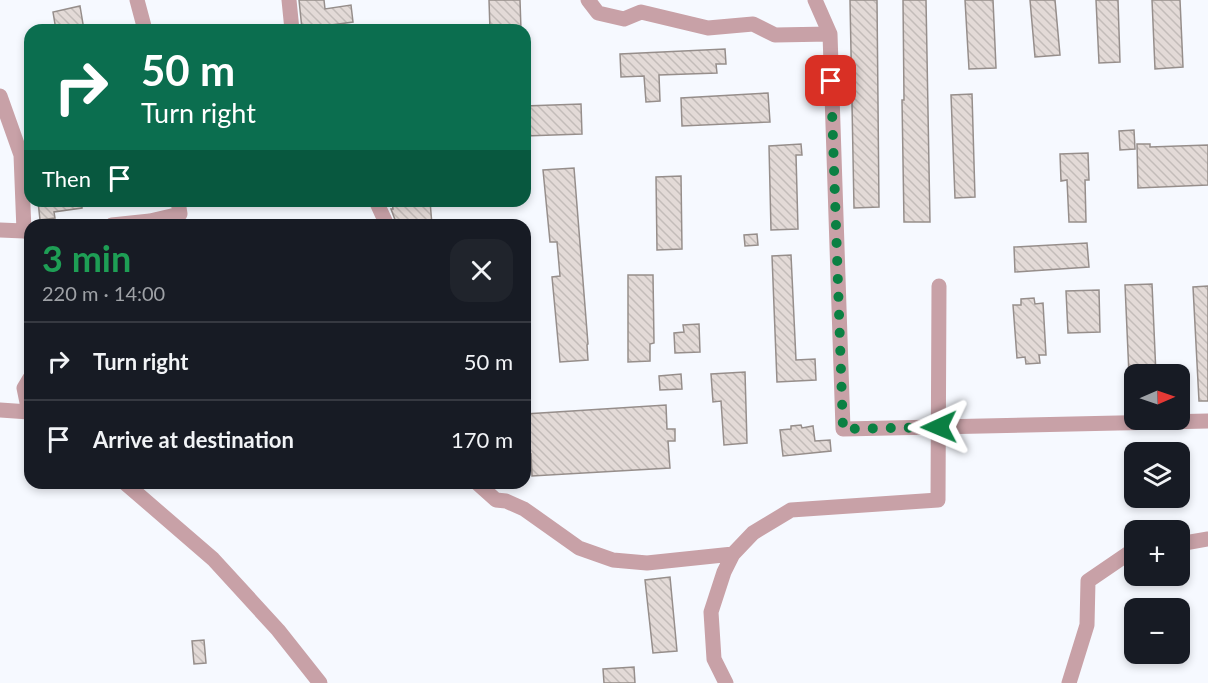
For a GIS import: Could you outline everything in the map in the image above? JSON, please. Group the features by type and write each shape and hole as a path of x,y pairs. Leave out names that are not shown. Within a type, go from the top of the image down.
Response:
{"street":[{"path":"137,0 143,24"},
{"path":"290,0 292,24"},
{"path":"588,0 598,13 624,19 641,12 708,27 753,24 775,35 830,34"},
{"path":"815,0 830,34 843,429 1208,421"},
{"path":"0,96 21,155 24,194"},
{"path":"163,219 180,214 179,207"},
{"path":"0,230 24,232"},
{"path":"726,683 714,659 711,612 724,572 733,554 753,533 791,510 938,500 939,286"},
{"path":"0,410 24,412"},
{"path":"132,489 213,560 278,630 320,683"},
{"path":"484,489 496,500 506,501 524,509 579,548 613,560 647,563 733,554"},
{"path":"1190,542 1208,539"},
{"path":"1069,682 1087,625 1088,581 1124,556"}],"building":[{"path":"299,0 324,0 325,9 351,5 353,22 301,24"},
{"path":"489,0 520,0 521,24 490,24"},
{"path":"850,0 877,0 879,207 854,208"},
{"path":"903,0 926,0 930,222 904,222"},
{"path":"965,0 993,0 996,68 969,69"},
{"path":"1030,0 1055,0 1060,55 1035,57"},
{"path":"1096,0 1118,0 1120,62 1099,63"},
{"path":"1152,0 1180,0 1183,67 1155,69"},
{"path":"80,6 83,24 55,24 53,12"},
{"path":"725,49 726,64 716,64 717,73 659,75 660,101 646,102 644,76 621,77 620,54"},
{"path":"768,93 770,122 682,126 681,98"},
{"path":"972,94 975,197 955,198 951,95"},
{"path":"581,104 582,134 531,136 531,106"},
{"path":"1134,130 1135,149 1120,150 1119,131"},
{"path":"801,144 802,155 796,155 798,229 771,230 769,146"},
{"path":"1137,144 1150,144 1150,147 1208,145 1208,185 1138,188"},
{"path":"1088,153 1089,180 1085,180 1086,222 1069,222 1067,180 1061,181 1060,154"},
{"path":"574,168 588,360 560,362 552,277 560,276 557,242 550,242 543,170"},
{"path":"681,176 682,249 657,250 656,177"},
{"path":"39,207 82,207 54,212 55,218 40,219"},
{"path":"393,207 430,207 432,219 395,219 391,209"},
{"path":"757,234 758,245 745,246 744,235"},
{"path":"1087,243 1089,267 1015,272 1014,247"},
{"path":"791,255 796,360 815,359 816,380 777,382 772,256"},
{"path":"628,275 653,275 654,343 650,344 650,361 628,362"},
{"path":"1152,284 1156,364 1129,364 1125,285"},
{"path":"1208,286 1208,401 1199,401 1193,287"},
{"path":"1099,290 1100,332 1068,333 1066,291"},
{"path":"1034,298 1035,304 1043,303 1046,355 1039,355 1040,363 1026,364 1025,357 1017,358 1013,305 1021,305 1021,299"},
{"path":"699,324 700,352 675,353 674,333 684,332 683,325"},
{"path":"745,372 747,443 724,445 721,401 713,402 711,374"},
{"path":"681,374 682,389 660,390 659,376"},
{"path":"666,405 667,429 675,429 675,441 668,441 670,468 532,476 531,414"},
{"path":"801,425 802,428 813,426 815,441 830,440 831,451 783,456 780,430"},
{"path":"670,577 677,651 653,653 645,580"},
{"path":"204,640 206,663 194,664 192,641"},
{"path":"634,667 635,683 604,683 603,669"}],"route":[{"path":"831,81 843,429 939,427"}]}
